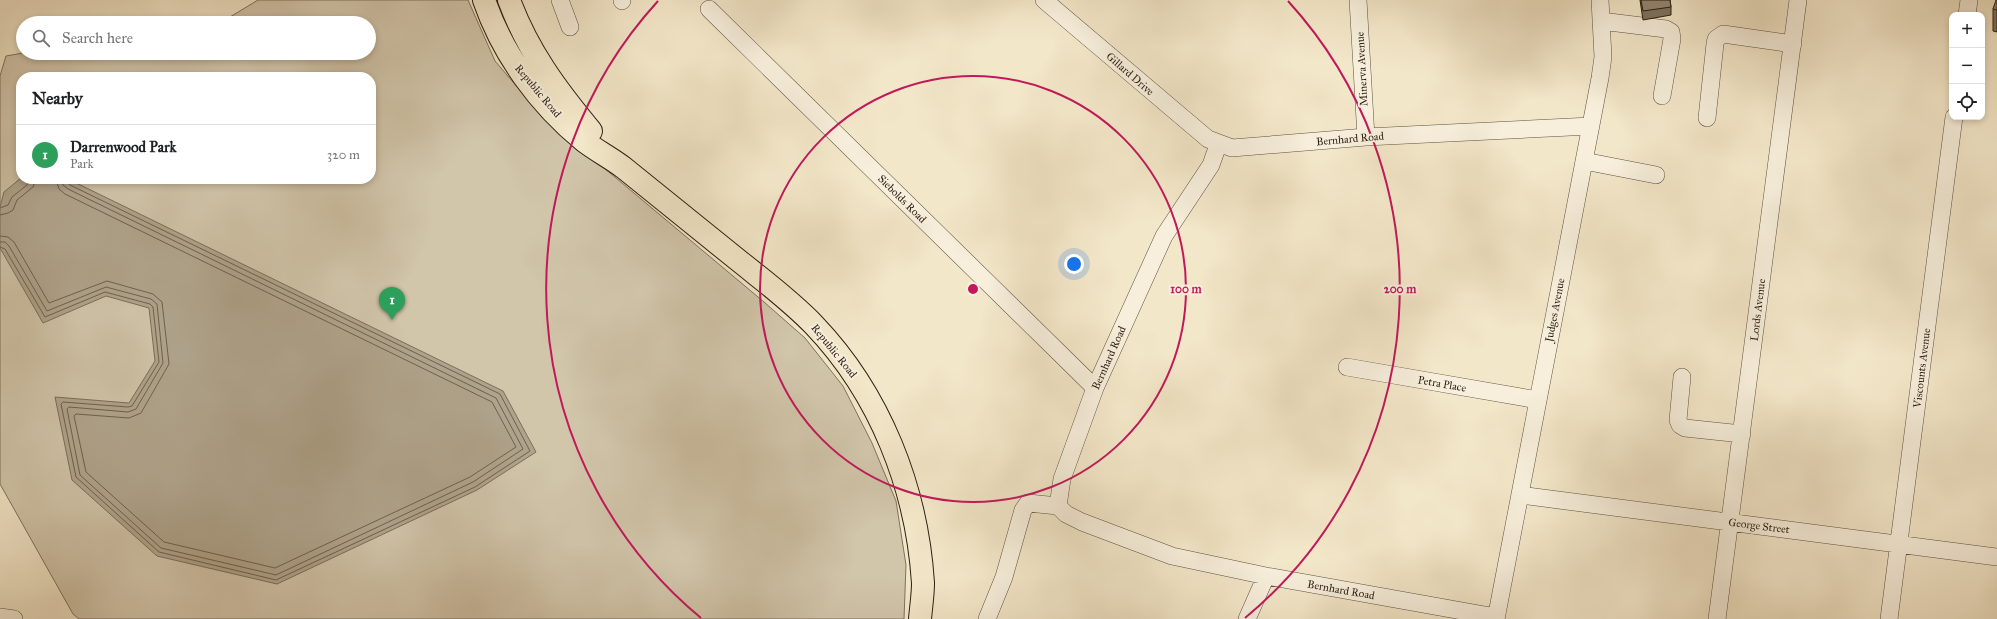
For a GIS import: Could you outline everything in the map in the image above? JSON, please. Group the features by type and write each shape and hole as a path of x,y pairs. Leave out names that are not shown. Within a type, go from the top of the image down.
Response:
{"main road":[{"name":"Republic Road","path":"484,0 502,42 528,82 551,109 585,141 617,162 788,300 834,348 861,384 882,423 906,488 916,531 923,585 920,619"},
{"name":"Republic Road","path":"509,0 516,20 533,53 555,88 617,162"}],"street":[{"path":"560,0 570,27"},
{"name":"Gillard Drive","path":"1044,0 1192,126 1218,145"},
{"name":"Minerva Avenue","path":"1358,0 1366,138"},
{"name":"Judges Avenue","path":"1496,618 1602,62 1600,0"},
{"name":"Lords Avenue","path":"1718,619 1798,0"},
{"path":"1967,12 1969,0"},
{"name":"Siebolds Road","path":"709,9 1095,388"},
{"path":"1601,21 1666,29 1671,32 1672,39 1662,96"},
{"path":"1708,118 1715,44 1719,36 1723,34 1793,44"},
{"name":"Viscounts Avenue","path":"1889,619 1954,120"},
{"name":"Bernhard Road","path":"1496,618 1186,560 1147,548 1066,514 1058,506 1062,479 1095,388 1164,236 1211,165 1218,145 1232,148 1366,138 1590,126"},
{"path":"1584,161 1656,175"},
{"name":"Petra Place","path":"1347,367 1538,400"},
{"path":"1682,377 1678,420 1680,425 1685,428 1742,434"},
{"name":"George Street","path":"1520,495 1997,557"},
{"path":"987,619 1004,577 1022,510 1028,503 1058,506"},
{"path":"1247,619 1266,576"},
{"path":"0,616 14,619"}],"shaded area":[{"path":"258,0 468,0 495,61 542,116 805,338 843,386 872,443 896,501 906,565 904,619 79,619 73,614 0,484 0,76 6,56 16,54 16,60 376,60 376,16 232,16"}],"water":[{"path":"16,182 16,184 78,184 503,391 536,452 477,490 277,584 157,556 72,480 55,397 129,403 155,361 149,308 106,296 43,323 0,248 0,207 4,192"}],"building":[{"path":"1641,0 1670,0 1671,7 1643,11"},
{"path":"1997,0 1997,10 1993,9"}],"place":[{"name":"Darrenwood Park","path":"392,320"}]}
